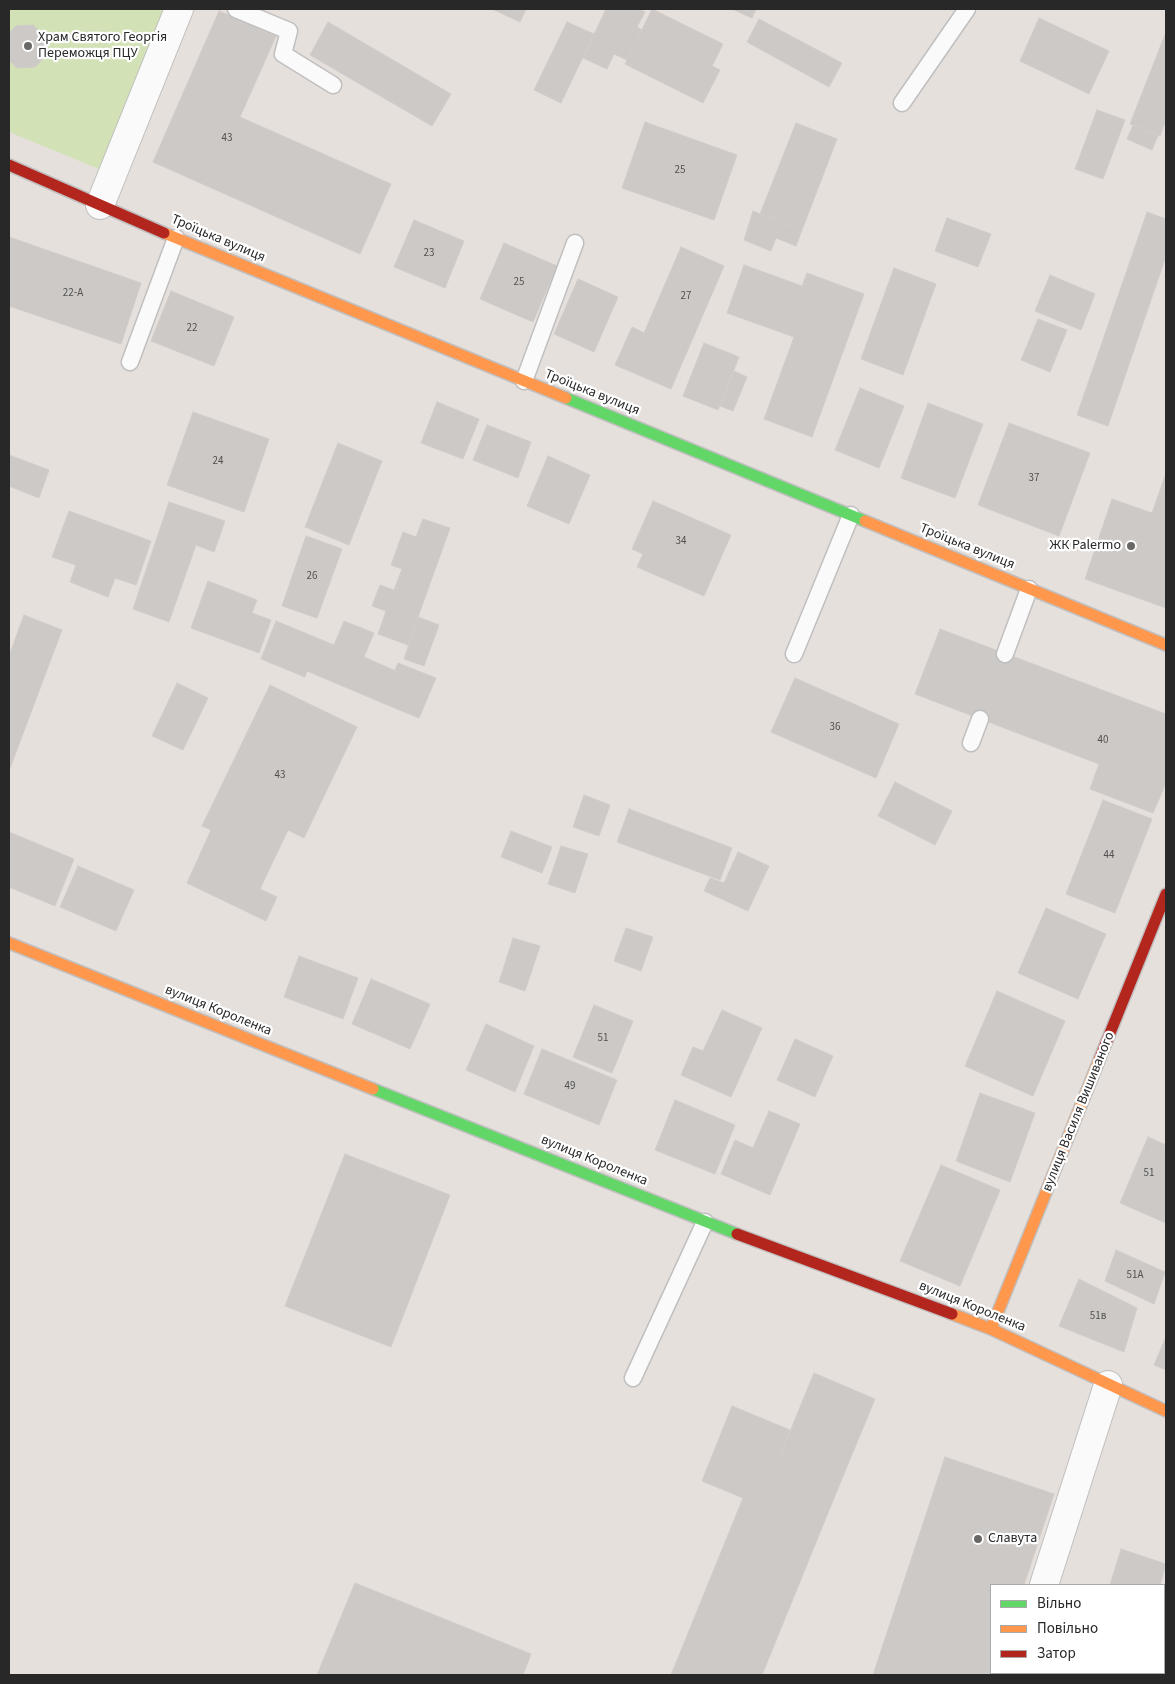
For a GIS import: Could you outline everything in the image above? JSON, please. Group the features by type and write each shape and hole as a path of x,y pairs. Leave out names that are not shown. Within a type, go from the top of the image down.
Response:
{"street":[{"path":"100,205 179,9"},
{"name":"Троїцька вулиця","path":"9,165 176,238 1166,646"},
{"name":"вулиця Василя Вишиваного","path":"992,1329 1166,894"},
{"name":"вулиця Короленка","path":"9,943 705,1222 992,1329 1166,1411"},
{"path":"1044,1584 1108,1385"}],"lane":[{"path":"236,9 290,31 283,54 333,85"},
{"path":"902,103 966,9"},
{"path":"130,362 176,238"},
{"path":"524,382 575,243"},
{"path":"794,654 851,515"},
{"path":"1005,654 1030,589"},
{"path":"971,743 980,719"},
{"path":"634,1378 705,1222"}],"green space":[{"path":"9,9 165,9 99,169 9,132"}],"building":[{"path":"492,9 526,9 520,22"},
{"path":"606,9 639,9 645,12 637,27 642,30 627,60 614,54 607,69 583,58"},
{"path":"652,9 723,44 712,66 720,70 703,103 625,64"},
{"path":"732,9 756,9 752,18"},
{"path":"219,11 276,36 240,117 391,184 360,254 153,162"},
{"path":"1039,18 1109,51 1089,94 1020,61"},
{"path":"759,19 842,63 829,87 747,42"},
{"path":"328,22 451,94 432,126 310,55"},
{"path":"567,22 594,34 561,103 534,90"},
{"name":"Храм Святого Георгія Переможця ПЦУ","path":"33,25 46,37 47,55 35,67 17,68 9,60 9,33 16,26"},
{"path":"1166,32 1166,120 1160,136 1130,124"},
{"path":"1097,110 1125,120 1103,179 1075,169"},
{"path":"645,122 737,155 714,220 622,188"},
{"path":"796,123 837,139 802,230 760,214"},
{"path":"1133,125 1158,135 1152,150 1127,139"},
{"path":"753,211 802,230 796,246 776,238 771,251 744,240"},
{"path":"1147,212 1166,219 1166,256 1108,426 1077,415"},
{"path":"947,218 991,234 978,267 935,251"},
{"path":"414,220 464,241 445,288 394,267"},
{"path":"9,237 141,283 121,344 9,306"},
{"path":"504,243 557,266 533,322 480,299"},
{"path":"681,247 724,266 671,389 615,365 632,327 644,333"},
{"path":"744,265 802,286 807,273 864,294 812,437 764,419 794,337 727,313"},
{"path":"894,268 936,284 903,375 861,359"},
{"path":"1050,275 1095,294 1081,330 1035,311"},
{"path":"578,279 618,297 594,352 554,334"},
{"path":"171,291 234,317 214,366 151,341"},
{"path":"1038,319 1067,330 1050,372 1021,360"},
{"path":"704,343 739,357 718,410 683,396"},
{"path":"734,371 747,377 733,411 720,406"},
{"path":"860,388 904,406 879,468 835,450"},
{"path":"437,402 479,419 463,459 421,443"},
{"path":"928,403 983,424 955,498 901,478"},
{"path":"193,412 269,439 244,512 167,485"},
{"path":"1009,423 1090,453 1059,536 978,505"},
{"path":"487,425 531,442 518,478 473,460"},
{"path":"338,443 382,461 349,545 305,527"},
{"path":"9,455 49,470 39,498 9,486"},
{"path":"548,456 590,475 569,524 527,506"},
{"name":"ЖК Palermo","path":"1166,473 1166,608 1085,579 1112,499 1152,513"},
{"path":"653,501 731,535 704,596 637,567 643,554 632,549"},
{"path":"169,502 225,521 214,552 196,545 169,622 133,609"},
{"path":"69,511 151,541 136,585 115,578 108,597 70,582 76,565 52,557"},
{"path":"423,519 450,528 408,645 378,634 386,611 372,606 380,585 394,590 402,569 391,565 403,532 416,537"},
{"path":"306,536 342,549 317,618 282,606"},
{"path":"208,581 257,600 252,613 271,620 259,653 191,628"},
{"path":"24,615 62,630 9,771 9,656"},
{"path":"418,617 439,625 424,666 404,659"},
{"path":"276,621 334,645 344,621 374,633 364,657 398,672 385,704 307,671 305,677 261,659"},
{"path":"940,629 1166,714 1166,783 1153,813 1090,789 1099,764 915,694"},
{"path":"398,663 436,678 419,718 385,704 398,672 395,670"},
{"path":"795,678 899,724 876,778 771,732"},
{"path":"177,683 208,698 183,750 152,736"},
{"path":"270,685 357,727 304,838 288,830 260,889 277,897 266,921 187,883 211,830 202,826"},
{"path":"895,782 952,811 935,845 878,816"},
{"path":"584,795 610,805 599,836 573,827"},
{"path":"1103,800 1152,819 1115,913 1066,894"},
{"path":"629,809 732,848 720,880 617,842"},
{"path":"511,831 552,847 542,873 501,857"},
{"path":"9,832 74,859 55,906 9,887"},
{"path":"561,846 588,854 575,893 548,884"},
{"path":"738,852 769,866 748,911 704,891 710,878 724,883"},
{"path":"78,866 134,890 116,931 60,907"},
{"path":"1046,908 1106,934 1078,999 1018,973"},
{"path":"626,928 653,937 641,971 614,961"},
{"path":"513,938 540,946 525,991 499,982"},
{"path":"299,956 358,978 343,1019 284,997"},
{"path":"371,979 430,1004 410,1049 352,1024"},
{"path":"997,991 1065,1021 1033,1096 965,1066"},
{"path":"594,1005 633,1021 612,1073 573,1057"},
{"path":"722,1010 762,1028 731,1097 681,1075 693,1047 703,1051"},
{"path":"486,1024 534,1046 515,1092 466,1070"},
{"path":"795,1039 833,1056 815,1097 777,1080"},
{"path":"542,1049 617,1080 599,1125 524,1094"},
{"path":"980,1093 1035,1113 1010,1182 956,1161"},
{"path":"675,1100 735,1125 715,1174 655,1150"},
{"path":"769,1111 800,1124 770,1195 721,1174 735,1140 753,1148"},
{"path":"1148,1137 1166,1145 1166,1223 1120,1203"},
{"path":"345,1154 450,1195 391,1347 285,1306"},
{"path":"941,1165 1000,1190 960,1286 900,1261"},
{"path":"1116,1250 1165,1272 1154,1304 1105,1281"},
{"path":"1079,1279 1137,1308 1124,1352 1059,1326"},
{"path":"1166,1337 1166,1370 1154,1365"},
{"path":"814,1373 875,1399 839,1486 778,1461"},
{"path":"732,1406 790,1430 778,1461 839,1486 762,1675 671,1675 743,1498 702,1481"},
{"name":"Славута","path":"945,1457 1054,1494 1024,1584 990,1584 990,1674 994,1675 873,1675"},
{"path":"1121,1549 1166,1564 1160,1584 1110,1584"},
{"path":"355,1583 531,1654 523,1675 317,1675"}],"traffic: fast":[{"path":"566,398 865,521"},
{"path":"373,1089 737,1234"}],"traffic: slow":[{"path":"164,233 566,398"},
{"path":"865,521 1166,645"},
{"path":"9,943 373,1089"},
{"path":"991,1329 1100,1058"},
{"path":"952,1314 991,1329 1166,1411"}],"traffic: jam":[{"path":"9,165 164,233"},
{"path":"1100,1058 1166,894"},
{"path":"737,1234 952,1314"}],"place":[{"name":"Храм Святого Георгія Переможця ПЦУ","path":"28,46"},
{"name":"ЖК Palermo","path":"1131,546"},
{"name":"Славута","path":"978,1539"}]}
